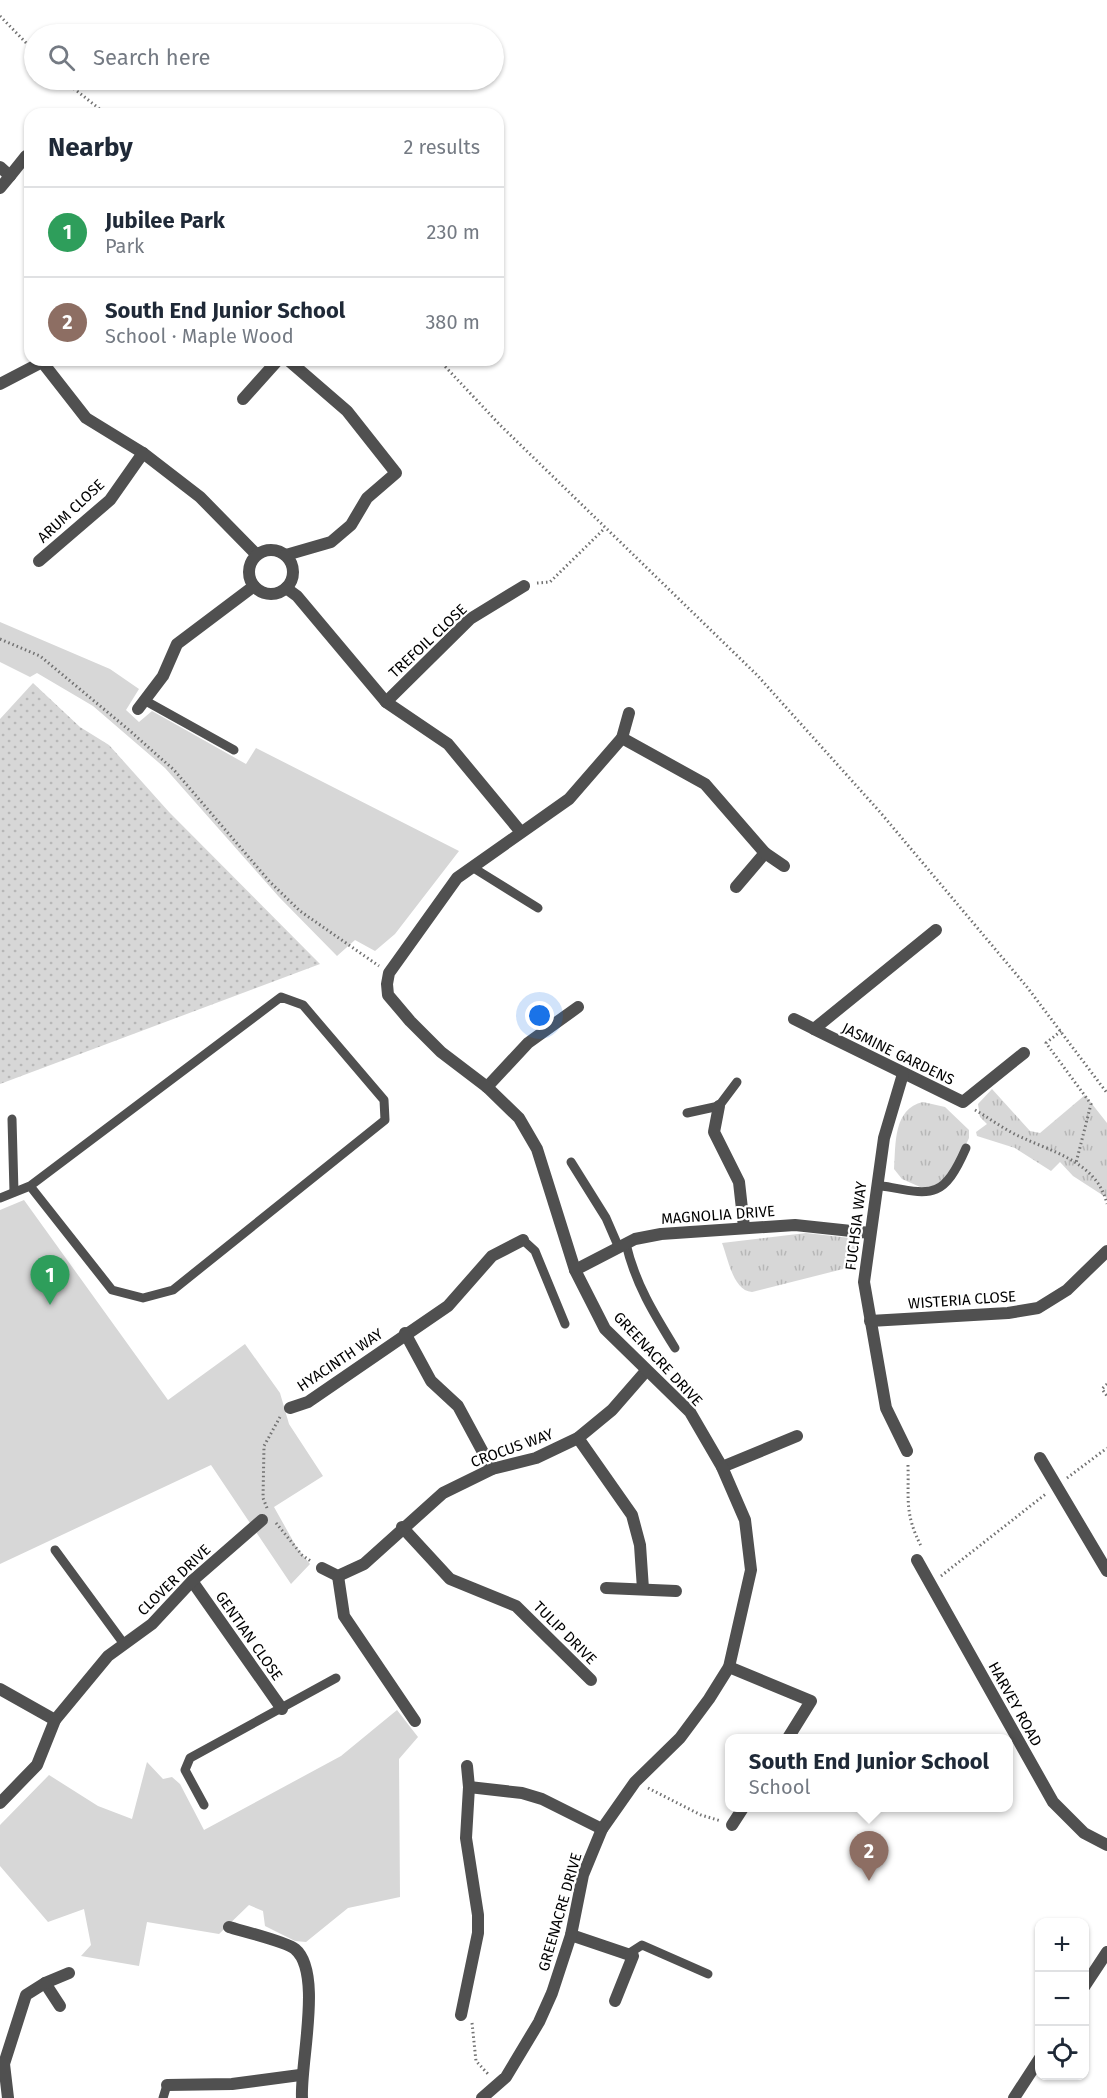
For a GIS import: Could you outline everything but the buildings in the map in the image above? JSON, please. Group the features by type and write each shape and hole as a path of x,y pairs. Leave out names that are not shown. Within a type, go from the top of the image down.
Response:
{"street":[{"path":"0,188 24,159"},
{"path":"0,167 10,176"},
{"path":"0,384 34,366"},
{"path":"48,366 86,418 143,453 200,497 256,554"},
{"path":"243,399 273,366"},
{"path":"286,555 293,569 293,576 286,588 272,594 264,593 254,586 248,572 249,564 256,554 270,549 286,555 331,542 351,525 367,498 396,473 347,411 295,366"},
{"name":"ARUM CLOSE","path":"39,561 110,500 143,453"},
{"path":"141,705 163,676 177,644 254,586"},
{"name":"TREFOIL CLOSE","path":"386,702 470,619 524,586"},
{"path":"286,588 297,596 386,702 448,744 520,831"},
{"path":"388,978 457,878 569,798 622,738 629,713"},
{"path":"622,738 705,784 765,853 784,866"},
{"path":"736,887 765,853"},
{"name":"JASMINE GARDENS","path":"814,1029 936,930"},
{"name":"GREENACRE DRIVE","path":"388,978 388,995 410,1021 441,1052 487,1087 519,1118 537,1149 575,1270 605,1329 690,1412 722,1467 745,1520 751,1570 729,1667 680,1738 635,1782 602,1829 583,1875 571,1935 552,1993 539,2022 506,2077 482,2098"},
{"path":"487,1087 528,1043 578,1007"},
{"name":"JASMINE GARDENS","path":"794,1019 963,1102 1024,1053"},
{"name":"FUCHSIA WAY","path":"903,1074 884,1138 864,1282 886,1408 907,1451"},
{"path":"718,1106 714,1132 739,1182 744,1227"},
{"name":"MAGNOLIA DRIVE","path":"575,1270 622,1246 662,1234 795,1225 870,1233"},
{"name":"HYACINTH WAY","path":"290,1408 308,1402 448,1306 492,1256 523,1240"},
{"name":"WISTERIA CLOSE","path":"870,1321 1008,1313 1038,1308 1067,1290 1107,1251"},
{"name":"HYACINTH WAY","path":"405,1334 431,1381 458,1406 492,1469"},
{"name":"CROCUS WAY","path":"338,1576 364,1564 402,1527 443,1493 492,1469 536,1458 578,1438 612,1410 646,1371"},
{"path":"722,1467 797,1436"},
{"path":"578,1438 632,1515 640,1545 643,1589"},
{"path":"1040,1458 1107,1571"},
{"name":"CLOVER DRIVE","path":"0,1803 37,1765 55,1720 108,1656 152,1624 192,1581 262,1520"},
{"name":"TULIP DRIVE","path":"402,1527 450,1579 516,1606 591,1680"},
{"name":"HARVEY ROAD","path":"917,1560 1053,1802 1084,1833 1107,1845"},
{"path":"322,1568 338,1576 344,1617 415,1722"},
{"name":"GENTIAN CLOSE","path":"192,1581 282,1709"},
{"path":"606,1588 676,1591"},
{"path":"729,1667 812,1701 791,1734"},
{"path":"0,1689 55,1720"},
{"path":"461,2015 478,1933 478,1915 466,1839 469,1787 467,1766"},
{"path":"469,1787 522,1793 542,1799 602,1829"},
{"path":"732,1825 740,1812"},
{"path":"229,1927 295,1948 307,1967 310,2000 300,2075 302,2098"},
{"path":"571,1935 633,1956 615,2001"},
{"path":"1089,1979 1107,1952"},
{"path":"8,2098 4,2064 26,1995 45,1983 69,1973"},
{"path":"45,1983 60,2006"},
{"path":"1014,2098 1035,2066"},
{"path":"167,2085 232,2084 300,2075"}],"lane":[{"path":"141,705 234,750"},
{"path":"472,867 537,908"},
{"path":"0,1198 30,1186 281,998 303,1005 384,1100 385,1120 173,1290 143,1298 112,1290 30,1186"},
{"path":"687,1113 718,1106 737,1082"},
{"path":"12,1119 14,1192"},
{"path":"877,1185 918,1192 939,1190 948,1181 966,1148"},
{"path":"571,1162 622,1246 651,1309 675,1348"},
{"path":"523,1240 535,1251 565,1324"},
{"path":"56,1550 124,1644"},
{"path":"204,1805 185,1770 190,1758 336,1678"},
{"path":"628,1954 642,1945 708,1974"},
{"path":"163,2098 167,2085"}],"path":[{"path":"0,16 24,41"},
{"path":"76,90 98,108"},
{"path":"445,366 604,528 764,684 880,812 1027,987 1107,1093"},
{"path":"524,586 550,582 604,528"},
{"path":"0,639 40,656 129,730 174,770 270,882 300,911 388,978"},
{"path":"1061,1031 1046,1043 1091,1104 1076,1163"},
{"path":"963,1102 1021,1137 1064,1155 1076,1163 1090,1173 1107,1204"},
{"path":"1107,1384 1102,1389 1107,1396"},
{"path":"290,1408 281,1414 264,1446 263,1498 270,1516 302,1555 322,1568"},
{"path":"930,1584 1107,1448"},
{"path":"907,1451 907,1508 911,1526 923,1550 917,1560"},
{"path":"635,1782 701,1815 732,1825"},
{"path":"461,2015 474,2025 476,2061 497,2084"}],"green space":[{"path":"0,622 110,669 139,689 126,710 139,722 152,711 246,764 256,748 459,851 395,934 375,951 355,940 337,956 279,897 165,768 93,706 37,673 30,677 0,662"},
{"path":"33,683 80,727 109,745 169,812 320,964 0,1084 0,719"},
{"path":"992,1089 1030,1131 1040,1133 1085,1095 1107,1123 1107,1198 1073,1176 1060,1162 1051,1171 1015,1148 977,1136 976,1132 987,1124 980,1117 978,1104"},
{"path":"923,1102 945,1107 969,1130 969,1138 952,1174 927,1190 902,1179 894,1169 896,1138 901,1119 913,1106"},
{"path":"24,1200 168,1400 245,1344 280,1393 289,1424 323,1476 274,1507 297,1548 310,1564 291,1584 211,1465 0,1564 0,1210"},
{"path":"806,1233 850,1238 858,1248 855,1266 752,1292 740,1286 729,1265 722,1243"},
{"path":"397,1710 418,1737 399,1759 400,1897 348,1908 306,1942 295,1941 265,1926 263,1911 249,1905 219,1934 147,1922 139,1966 81,1956 91,1945 84,1909 48,1922 0,1866 0,1825 49,1775 98,1806 132,1819 147,1762 163,1779 172,1777 180,1784 204,1830 341,1756"}],"place":[{"name":"Jubilee Park","path":"50,1305"},
{"name":"South End Junior School","path":"869,1881"}]}
